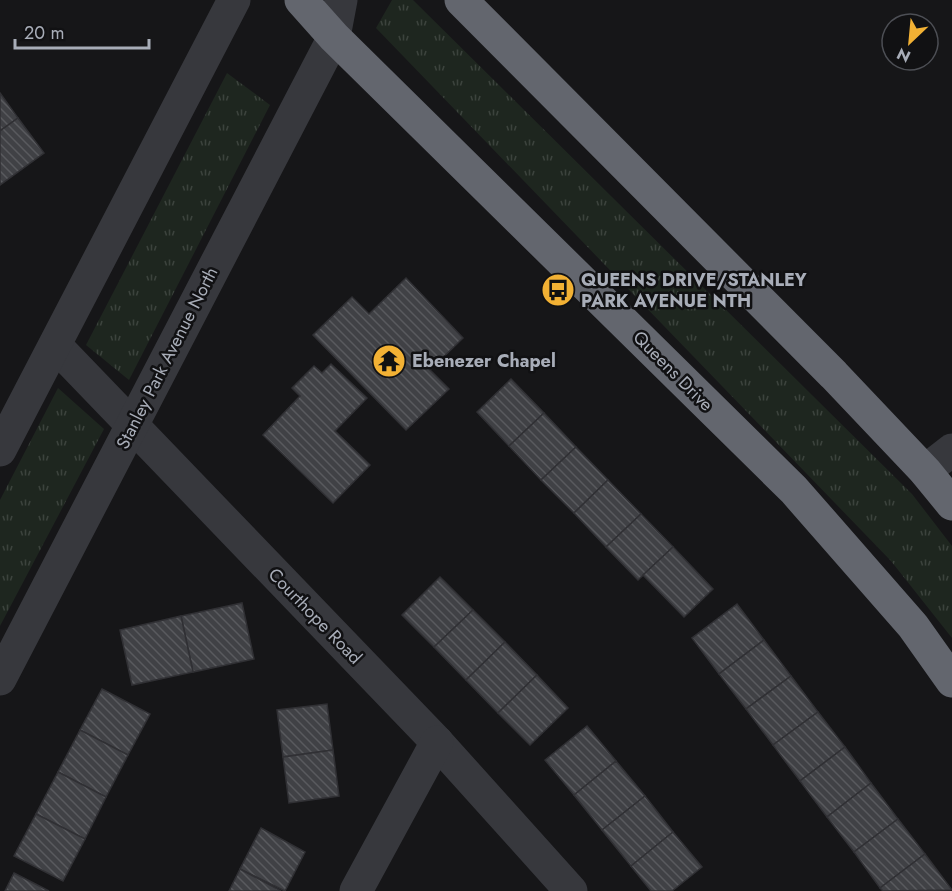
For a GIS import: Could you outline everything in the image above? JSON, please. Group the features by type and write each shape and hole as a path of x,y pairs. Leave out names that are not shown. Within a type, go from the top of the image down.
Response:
{"highway":[{"name":"Queens Drive","path":"301,0 334,37 794,490 913,626 952,681"},
{"path":"461,0 826,367 925,471 952,504"}],"street":[{"path":"0,450 234,0"},
{"name":"Stanley Park Avenue North","path":"0,679 334,37 341,0"},
{"name":"Courthope Road","path":"55,345 437,742 571,891"},
{"path":"925,471 952,450"},
{"path":"356,891 437,742"}],"green space":[{"path":"392,0 413,0 912,494 952,546 952,638 891,561 376,28"},
{"path":"227,73 270,105 129,380 86,345"},
{"path":"58,388 104,429 0,626 0,500"}],"building":[{"path":"0,93 18,118 0,131"},
{"path":"18,118 44,153 0,185 0,131"},
{"name":"Ebenezer Chapel","path":"406,278 463,338 430,370 449,389 406,430 313,335 352,297 369,314"},
{"path":"331,364 367,398 335,431 370,465 333,503 263,435 300,396 292,388 314,366 322,373"},
{"path":"511,379 544,413 509,446 477,412"},
{"path":"544,413 576,447 541,480 509,446"},
{"path":"576,447 608,480 574,513 541,480"},
{"path":"608,480 641,514 606,547 574,513"},
{"path":"641,514 673,547 638,580 606,547"},
{"path":"673,547 713,589 684,617 643,575"},
{"path":"440,577 473,610 434,647 402,615"},
{"path":"242,603 254,659 193,672 181,616"},
{"path":"737,604 764,640 719,674 692,638"},
{"path":"473,610 505,642 466,680 434,647"},
{"path":"181,616 193,672 132,685 120,630"},
{"path":"764,640 791,676 746,709 719,674"},
{"path":"505,642 537,675 498,713 466,680"},
{"path":"537,675 568,708 530,745 498,713"},
{"path":"791,676 818,712 773,745 746,709"},
{"path":"102,689 150,714 128,755 80,730"},
{"path":"327,704 333,750 283,757 277,710"},
{"path":"818,712 845,747 800,781 773,745"},
{"path":"587,726 616,761 574,795 545,760"},
{"path":"80,730 128,755 106,797 58,772"},
{"path":"845,747 871,783 827,817 800,781"},
{"path":"333,750 339,796 289,803 283,757"},
{"path":"616,761 645,796 602,830 574,795"},
{"path":"58,772 106,797 85,839 36,814"},
{"path":"871,783 898,819 854,852 827,817"},
{"path":"645,796 673,832 631,866 602,830"},
{"path":"36,814 85,839 63,881 14,856"},
{"path":"898,819 925,854 880,888 854,852"},
{"path":"261,828 305,852 285,891 240,869"},
{"path":"673,832 702,867 672,891 651,891 631,866"},
{"path":"925,854 952,890 883,891 880,888"},
{"path":"240,869 281,891 229,891"},
{"path":"14,873 49,891 5,891"}],"place":[{"name":"QUEENS DRIVE/STANLEY PARK AVENUE NTH","path":"558,290"},
{"name":"Ebenezer Chapel","path":"389,361"}]}
